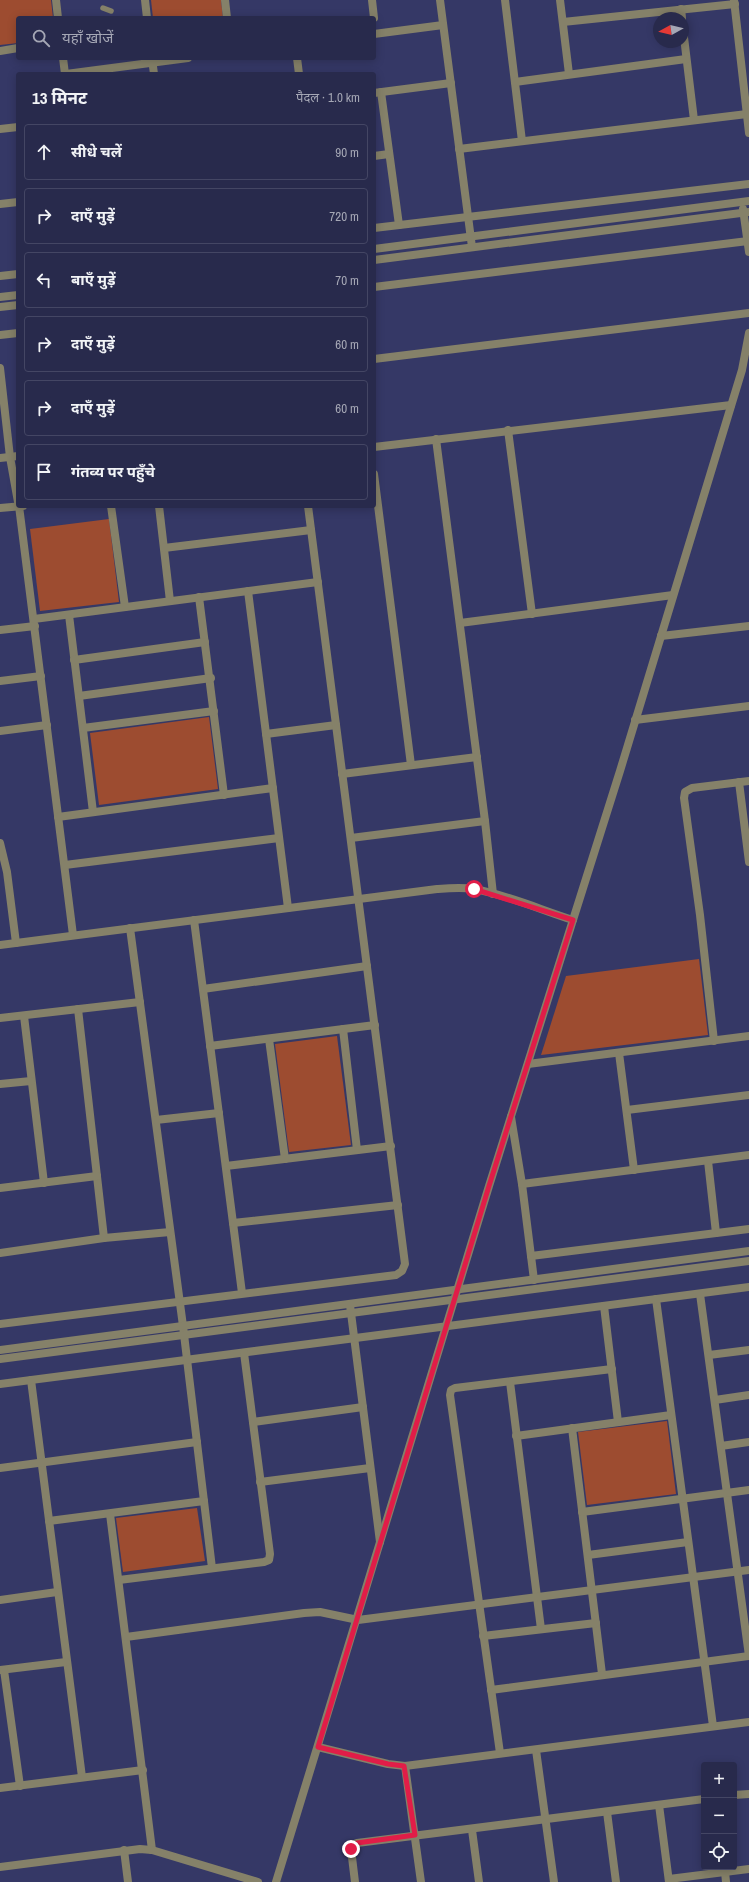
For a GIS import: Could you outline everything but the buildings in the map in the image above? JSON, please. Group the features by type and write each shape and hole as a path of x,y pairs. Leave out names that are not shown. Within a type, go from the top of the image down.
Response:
{"street":[{"path":"56,0 58,16"},
{"path":"145,0 147,16"},
{"path":"225,0 227,16"},
{"path":"372,0 374,16"},
{"path":"440,0 472,247"},
{"path":"505,0 522,141"},
{"path":"560,0 569,74"},
{"path":"689,12 734,2 749,133"},
{"path":"103,8 111,11"},
{"path":"563,22 653,16"},
{"path":"376,34 443,25"},
{"path":"0,51 16,48"},
{"path":"685,48 694,120"},
{"path":"515,82 686,59"},
{"path":"63,60 65,72"},
{"path":"77,72 152,60 154,72"},
{"path":"297,60 299,72"},
{"path":"399,225 378,92 451,83"},
{"path":"459,149 747,114"},
{"path":"0,129 16,127"},
{"path":"376,156 389,154"},
{"path":"376,228 749,184"},
{"path":"376,249 746,201 749,252"},
{"path":"0,204 16,202"},
{"path":"376,260 746,213"},
{"path":"376,287 748,240"},
{"path":"0,276 16,274"},
{"path":"0,297 16,295"},
{"path":"0,307 16,305"},
{"path":"376,359 749,313"},
{"path":"0,335 16,333"},
{"path":"276,1882 358,1620 511,1117 661,636 742,370 749,333"},
{"path":"0,368 16,472"},
{"path":"376,446 731,405"},
{"path":"508,430 532,614"},
{"path":"436,438 493,894"},
{"path":"0,458 14,456"},
{"path":"376,490 411,766"},
{"path":"0,508 16,506"},
{"path":"20,508 73,935"},
{"path":"112,508 125,607"},
{"path":"158,508 170,601"},
{"path":"0,1324 396,1275 402,1271 405,1264 308,508"},
{"path":"164,548 311,530"},
{"path":"0,630 69,615 318,582"},
{"path":"248,591 288,908"},
{"path":"460,623 673,595"},
{"path":"199,597 224,794"},
{"path":"69,615 93,812"},
{"path":"661,636 749,626"},
{"path":"74,660 205,642"},
{"path":"0,681 41,676"},
{"path":"79,696 210,678"},
{"path":"635,720 749,706"},
{"path":"83,728 214,711"},
{"path":"0,730 47,725"},
{"path":"266,734 336,725"},
{"path":"342,774 477,757"},
{"path":"714,1041 700,915 684,798 685,792 692,788 749,781"},
{"path":"739,782 749,862"},
{"path":"58,817 273,788"},
{"path":"351,838 485,821"},
{"path":"65,865 279,838"},
{"path":"0,843 3,873 16,943"},
{"path":"0,945 359,899 457,888 474,889 493,894 573,920"},
{"path":"194,920 242,1293"},
{"path":"130,928 183,1326 212,1568"},
{"path":"203,989 367,966"},
{"path":"0,1018 140,1002"},
{"path":"78,1009 104,1238"},
{"path":"24,1016 44,1183"},
{"path":"210,1046 375,1025"},
{"path":"343,1030 356,1150"},
{"path":"528,1064 749,1036"},
{"path":"269,1039 285,1159"},
{"path":"619,1053 634,1170"},
{"path":"0,1084 31,1080"},
{"path":"627,1110 749,1095"},
{"path":"156,1120 219,1112"},
{"path":"511,1117 522,1184 534,1280"},
{"path":"226,1166 390,1146"},
{"path":"522,1184 749,1155"},
{"path":"708,1160 716,1233"},
{"path":"0,1188 97,1176"},
{"path":"233,1223 398,1205"},
{"path":"531,1256 749,1229"},
{"path":"0,1253 104,1238 170,1232"},
{"path":"0,1350 350,1305 749,1251"},
{"path":"0,1359 749,1261"},
{"path":"518,1282 520,1292"},
{"path":"0,1384 749,1287"},
{"path":"490,1690 602,1674 749,1656 700,1294"},
{"path":"656,1299 713,1726"},
{"path":"350,1305 381,1545"},
{"path":"604,1306 618,1422"},
{"path":"709,1355 749,1350"},
{"path":"119,1580 264,1562 269,1560 270,1554 244,1353"},
{"path":"500,1753 450,1395 451,1390 455,1388 612,1369"},
{"path":"31,1380 57,1592 82,1777"},
{"path":"510,1382 541,1629"},
{"path":"715,1400 749,1396"},
{"path":"253,1422 363,1407"},
{"path":"516,1436 671,1415"},
{"path":"572,1428 602,1674"},
{"path":"0,1468 197,1442"},
{"path":"721,1446 749,1442"},
{"path":"260,1482 370,1468"},
{"path":"582,1512 749,1490"},
{"path":"49,1521 204,1501"},
{"path":"110,1514 152,1850"},
{"path":"588,1555 688,1542"},
{"path":"126,1637 304,1613 320,1612 358,1620 749,1570"},
{"path":"0,1600 57,1592"},
{"path":"483,1636 596,1623"},
{"path":"20,1786 2,1670 66,1662"},
{"path":"318,1747 388,1764 404,1766 749,1722"},
{"path":"536,1750 554,1882"},
{"path":"404,1766 415,1835 420,1882"},
{"path":"0,1788 143,1770"},
{"path":"737,1796 749,1794"},
{"path":"355,1882 351,1849 352,1845 415,1835 472,1830 701,1799"},
{"path":"659,1805 669,1880 749,1869"},
{"path":"607,1812 616,1882"},
{"path":"472,1830 479,1882"},
{"path":"124,1850 128,1882"},
{"path":"0,1867 124,1850 152,1850 258,1882"},
{"path":"725,1872 726,1882"}],"shaded area":[{"path":"0,0 51,0 53,16 16,16 16,43 0,45"},
{"path":"151,0 221,0 223,16 153,16"},
{"path":"109,519 119,602 40,611 30,529"},
{"path":"209,717 218,789 99,805 90,733"},
{"path":"699,959 708,1035 541,1055 566,976"},
{"path":"337,1036 351,1145 289,1152 275,1044"},
{"path":"667,1421 676,1494 587,1505 578,1432"},
{"path":"197,1508 205,1561 123,1572 116,1518"}],"route":[{"path":"351,1849 352,1845 357,1843 415,1835 404,1766 388,1764 318,1747 448,1326 489,1186 573,920 474,889"}]}
